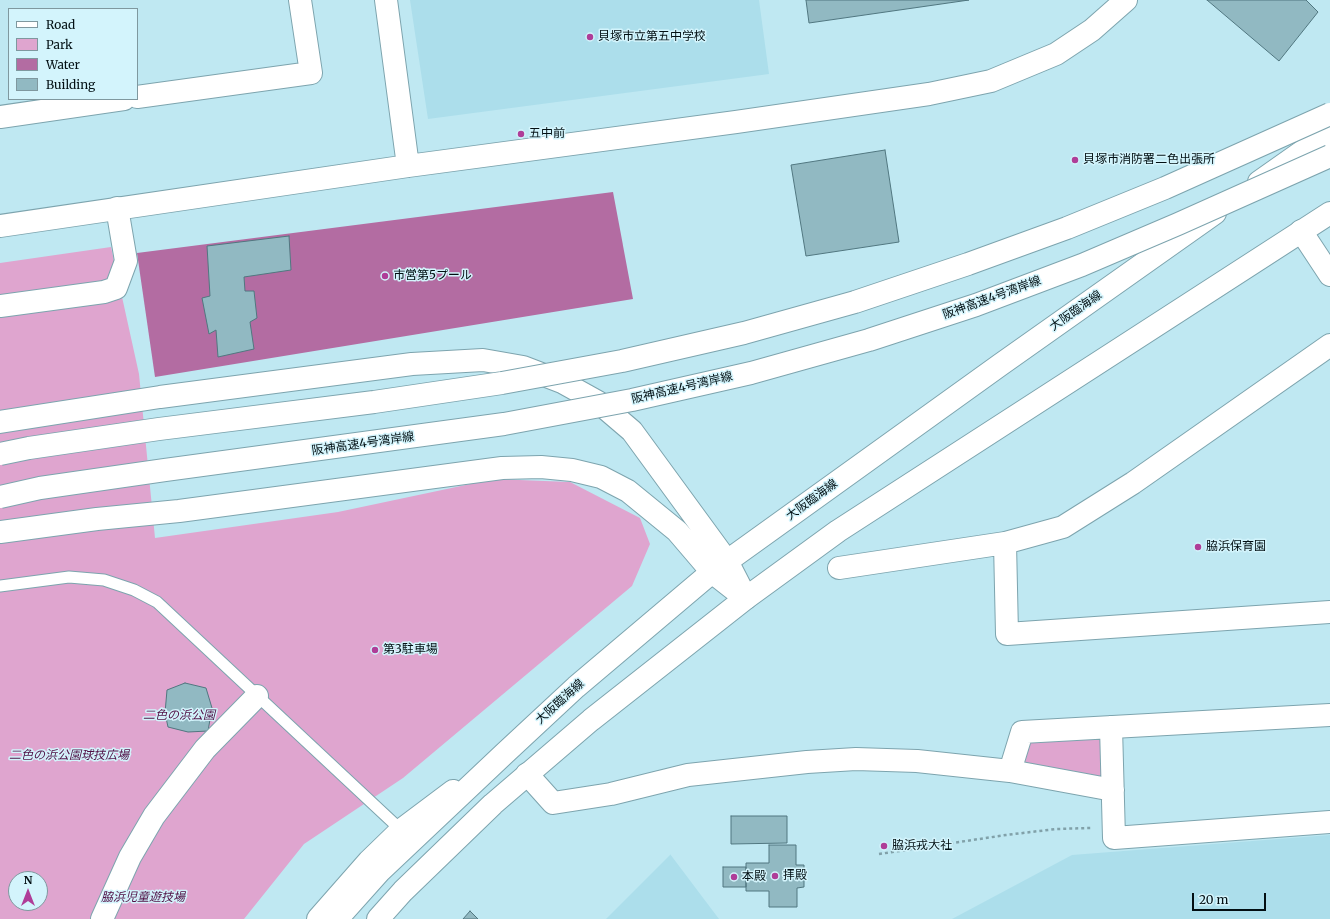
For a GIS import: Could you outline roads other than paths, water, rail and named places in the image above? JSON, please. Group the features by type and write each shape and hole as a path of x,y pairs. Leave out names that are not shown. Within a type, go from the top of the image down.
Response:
{"main road":[{"path":"138,97 310,73 300,0"},
{"path":"386,0 408,166"},
{"path":"0,226 408,166 743,121 929,94 991,81 1056,54 1092,30 1126,0"},
{"path":"0,117 117,100"},
{"path":"0,454 29,448 159,429 374,402 502,383 622,361 744,333 862,299 968,264 1067,228 1165,188 1330,114"},
{"name":"大阪臨海線","path":"337,919 380,870 576,687 720,567 1006,361 1330,132"},
{"name":"阪神高速4号湾岸線","path":"0,497 40,488 504,424 632,400 750,373 869,340 976,305 1082,265 1330,156"},
{"path":"0,306 104,292 116,288 126,261 117,208"},
{"path":"378,919 403,891 494,804 528,774 609,706 746,598 845,527 1330,213"},
{"path":"1301,232 1330,275"},
{"path":"839,568 1005,543 1063,527 1133,483 1330,345"},
{"path":"0,422 160,397 412,364 483,360 523,367 562,382 598,402 632,431 720,567 746,598"},
{"path":"0,532 97,519 179,511 502,468 541,467 572,470 601,477 628,491 720,567"},
{"path":"1005,543 1007,634 1330,612"},
{"path":"102,919 130,856 154,816 205,749 257,696"},
{"path":"1010,771 1022,732 1330,715"},
{"path":"1111,727 1114,838 1330,822"},
{"path":"318,919 369,861 401,830 505,753"},
{"path":"528,774 553,803 611,794 688,775 807,762 856,759 918,761 973,766 1010,771 1113,790"}],"lane":[{"path":"0,586 70,577 104,580 134,590 157,602 401,830"}],"water":[{"name":"市営第5プール","path":"613,192 633,299 155,377 137,253"}],"place":[{"name":"貝塚市立第五中学校","path":"590,37"},
{"name":"五中前","path":"521,134"},
{"name":"貝塚市消防署二色出張所","path":"1075,160"},
{"name":"市営第5プール","path":"385,276"},
{"name":"脇浜保育園","path":"1198,547"},
{"name":"第3駐車場","path":"375,650"},
{"name":"脇浜戎大社","path":"884,846"},
{"name":"拝殿","path":"775,876"},
{"name":"本殿","path":"734,877"}],"park label":[{"name":"二色の浜公園","path":"179,716"},
{"name":"二色の浜公園球技広場","path":"69,756"},
{"name":"脇浜児童遊技場","path":"143,898"}]}
